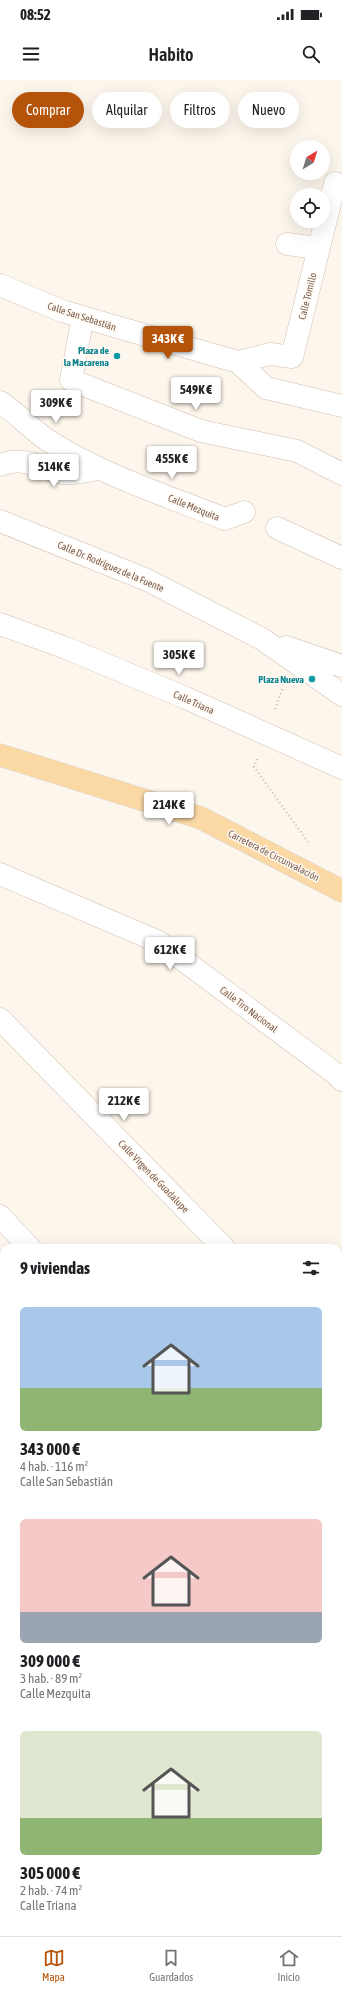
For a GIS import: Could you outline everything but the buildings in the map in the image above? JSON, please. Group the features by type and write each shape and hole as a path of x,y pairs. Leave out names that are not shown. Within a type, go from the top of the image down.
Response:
{"main road":[{"name":"Carretera de Circunvalación","path":"0,755 201,818 342,890"}],"street":[{"name":"Calle Tomillo","path":"238,362 270,354 292,357 335,182"},
{"path":"287,244 319,248"},
{"name":"Calle San Sebastián","path":"0,285 62,311 238,362 266,388 342,406"},
{"path":"83,317 72,380 201,431 297,451 342,474"},
{"name":"Calle Mezquita","path":"0,402 11,408 51,443 100,469 225,519 244,512"},
{"path":"0,465 6,463 34,463 64,474 100,469"},
{"name":"Calle Dr. Rodríguez de la Fuente","path":"0,521 145,579 262,639"},
{"path":"277,528 342,558"},
{"name":"Calle Triana","path":"0,624 66,648 165,689 342,768"},
{"path":"262,639 342,666"},
{"path":"262,639 342,694"},
{"name":"Calle Tiro Nacional","path":"0,874 159,942 342,1080"},
{"name":"Calle Virgen de Guadalupe","path":"0,1019 220,1244"},
{"path":"0,1216 26,1244"}],"path":[{"path":"286,681 254,767 309,842"}],"place":[{"name":"Plaza de la Macarena","path":"117,356"},
{"name":"Plaza Nueva","path":"312,679"}]}
